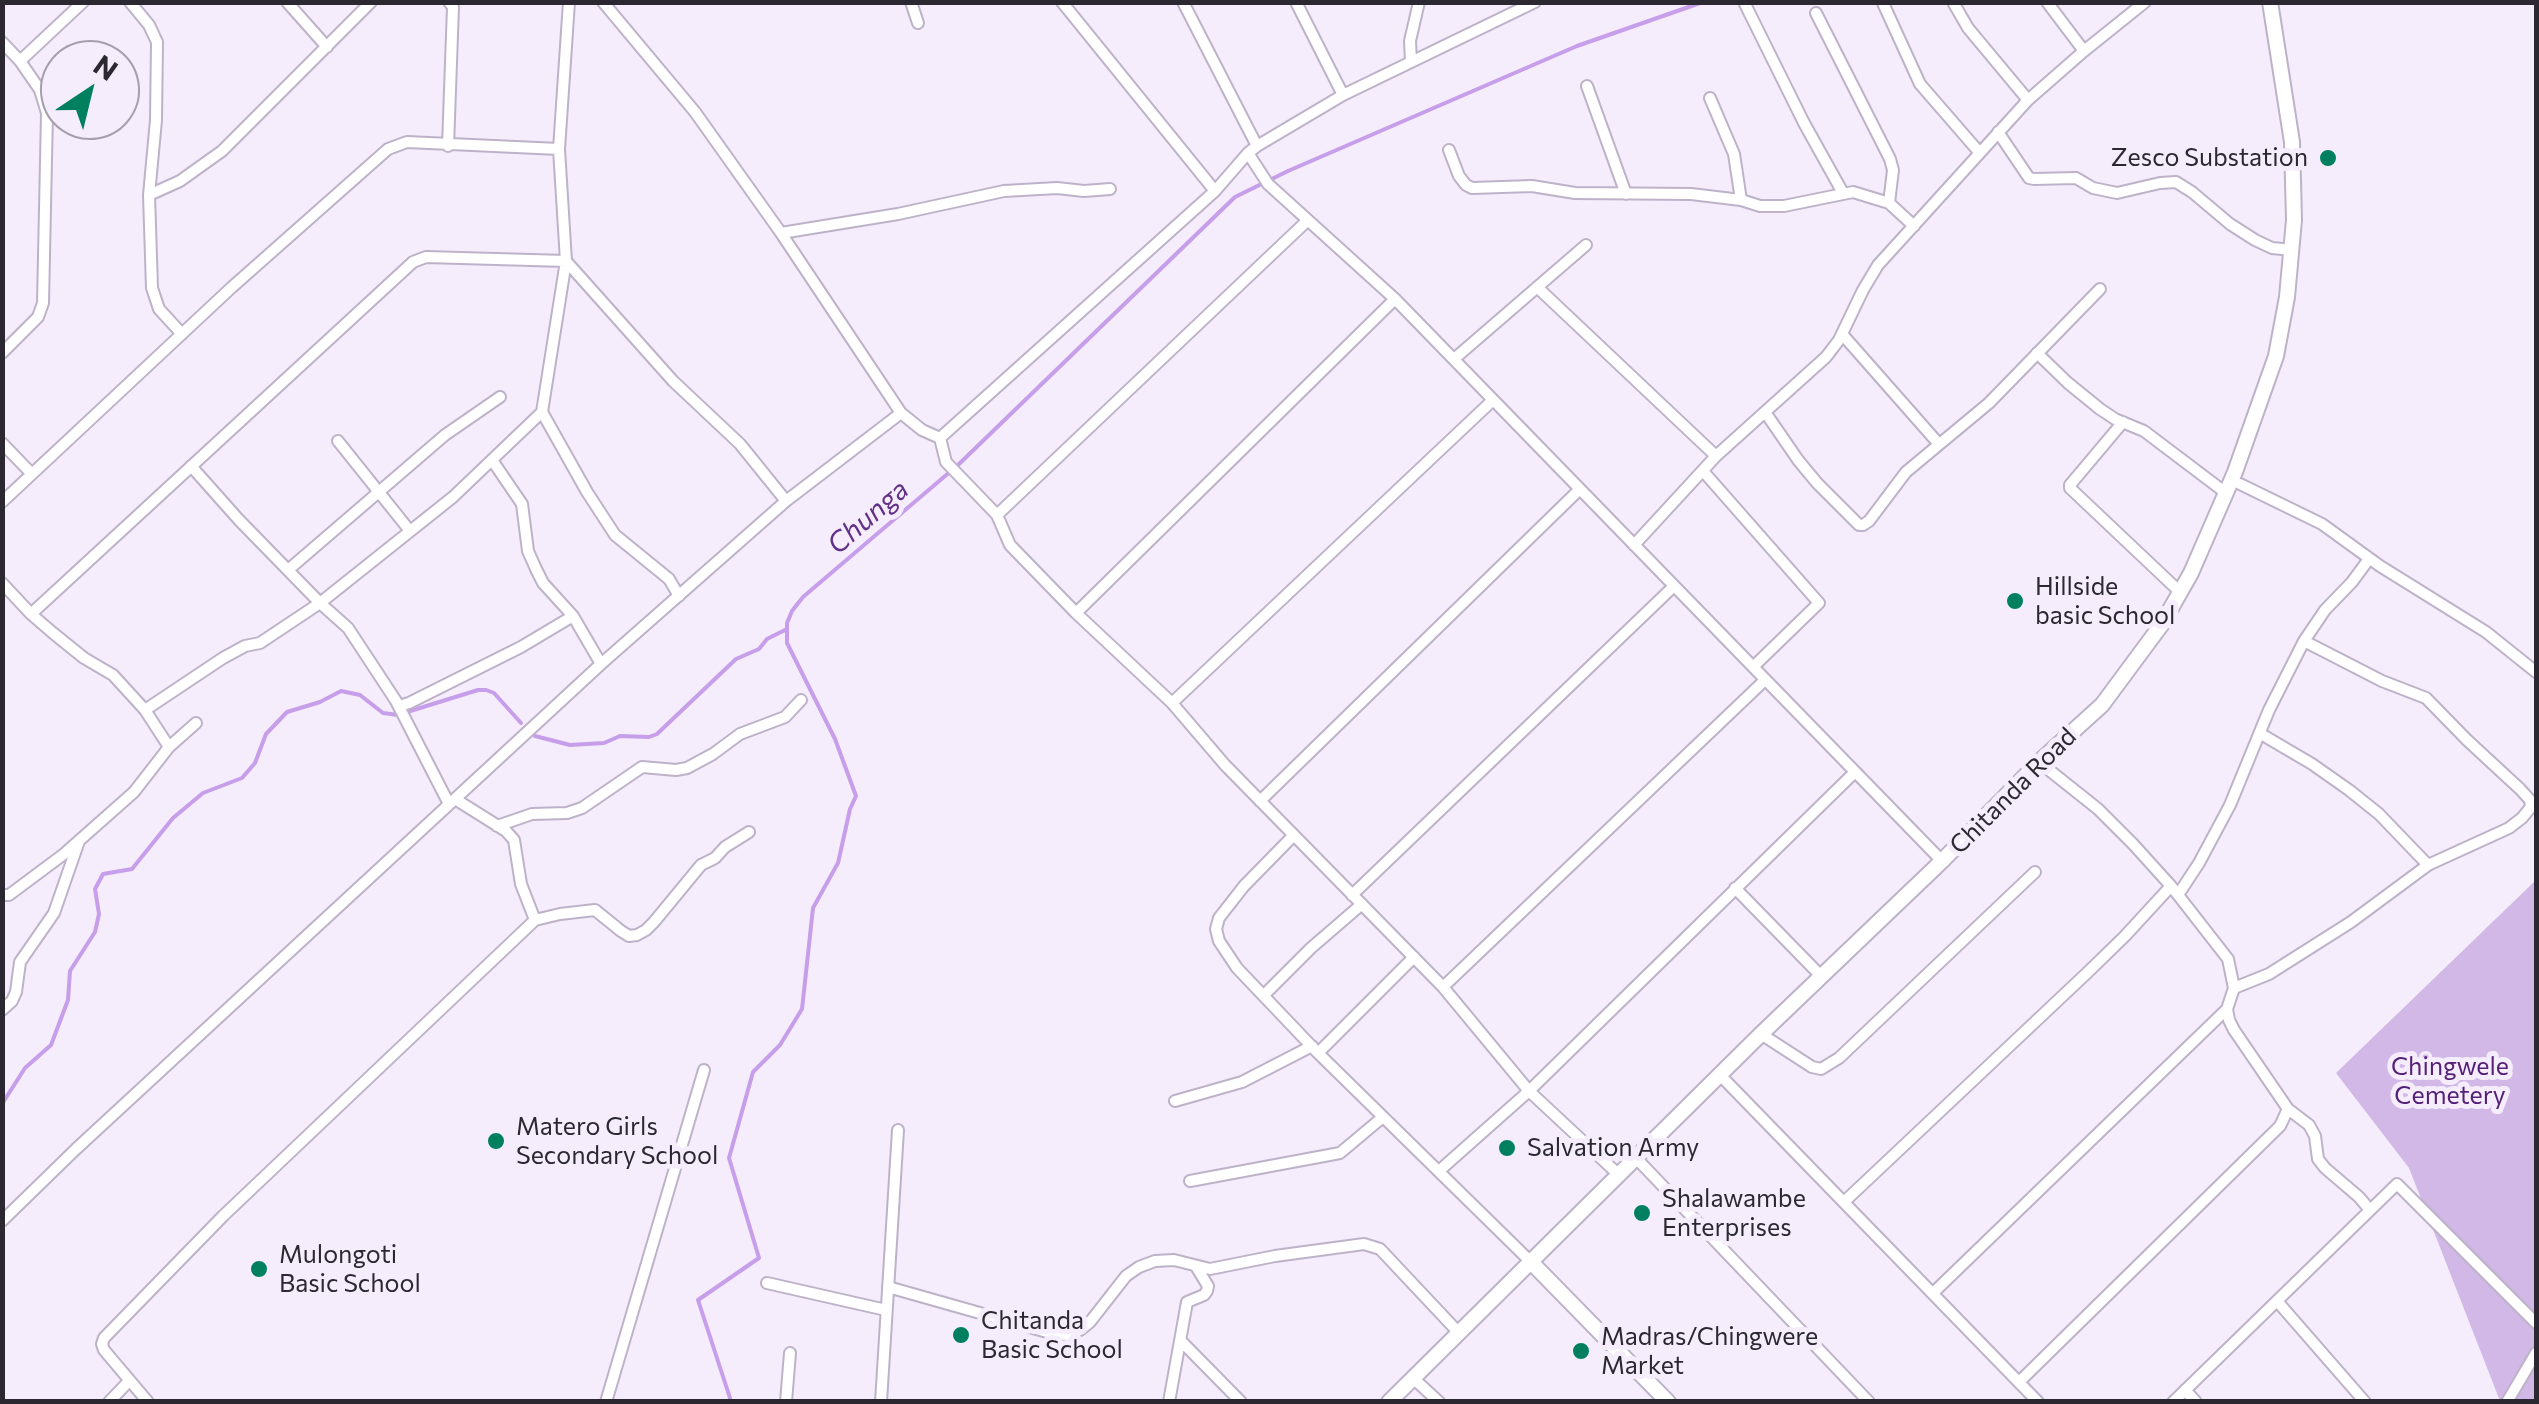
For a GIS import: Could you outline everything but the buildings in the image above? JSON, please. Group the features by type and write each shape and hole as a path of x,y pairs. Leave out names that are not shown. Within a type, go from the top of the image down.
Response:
{"street":[{"path":"20,61 83,2"},
{"path":"130,2 157,42 156,120 149,195 152,288 159,308 182,334"},
{"path":"287,2 327,46"},
{"path":"149,195 180,180 222,151 371,2"},
{"path":"145,710 223,658 245,646 260,644 320,603 453,497 542,412 566,261 559,149 569,2"},
{"path":"603,2 695,112 901,413 940,438"},
{"path":"911,2 918,22"},
{"path":"1062,2 1215,191"},
{"path":"1183,2 1266,180 1395,299 1942,861"},
{"path":"1296,2 1343,94"},
{"path":"940,438 1215,191 1252,150 1343,94 1535,2"},
{"path":"1952,2 1976,38 2028,100"},
{"path":"2047,2 2084,51"},
{"path":"1634,545 1716,456 1826,358 1878,266 1979,152 2028,100 2144,2"},
{"name":"Chitanda Road","path":"1388,1402 2039,762 2102,705 2162,624 2226,493 2254,423 2276,356 2288,297 2292,142 2270,2"},
{"path":"1883,3 1920,84 1979,152"},
{"path":"448,146 455,4"},
{"path":"1744,4 1843,193"},
{"path":"1410,62 1416,5"},
{"path":"1816,13 1890,158 1894,170 1889,203"},
{"path":"2,42 40,90 46,113 42,303 38,318 2,352"},
{"path":"1587,86 1626,194"},
{"path":"1710,98 1734,154 1740,200"},
{"path":"1998,132 2024,172 2034,180 2076,178 2093,188 2117,193 2176,182 2255,240 2272,248 2292,250"},
{"path":"2,502 388,149 407,142 559,149"},
{"path":"1449,150 1459,176 1472,188 1532,186 1563,192 1690,194 1760,206 1810,203 1853,192 1889,203 1914,226"},
{"path":"781,233 912,212 1004,191 1110,189"},
{"path":"997,515 1308,220"},
{"path":"1454,360 1586,245"},
{"path":"31,614 413,262 426,257 566,261 673,382 740,444 786,501"},
{"path":"1538,287 1716,456"},
{"path":"1765,412 1817,483 1862,525 1906,472 1989,403 2100,288"},
{"path":"1076,612 1395,299"},
{"path":"1842,334 1938,443"},
{"path":"2037,353 2115,419 2144,431 2226,493"},
{"path":"288,570 445,435 500,397"},
{"path":"1172,704 1494,400"},
{"path":"542,412 615,535 669,579 679,596"},
{"path":"2,1221 601,664 786,501 901,413"},
{"path":"2123,422 2070,488 2180,592"},
{"path":"940,438 946,462 997,515 1010,545 1172,704 1224,764 1443,987 1530,1091 1618,1174"},
{"path":"338,441 410,531"},
{"path":"2,443 31,473"},
{"path":"492,460 522,504 528,551 543,583 573,616 601,664"},
{"path":"191,466 239,520 348,628 399,706 452,802 506,831 514,840 520,884 535,920"},
{"path":"1703,471 1819,603 1753,667"},
{"path":"2240,484 2322,524 2486,632 2536,672"},
{"path":"1260,800 1580,489"},
{"path":"1845,1201 2199,863 2304,641 2325,610 2370,559"},
{"path":"2,583 31,614 84,658 112,675 145,710 169,747"},
{"path":"1352,895 1673,587"},
{"path":"399,706 521,647 573,616"},
{"path":"2234,988 2269,974 2351,922 2428,865 2509,828 2531,806 2530,800 2426,698 2382,681 2304,641"},
{"path":"1443,987 1765,680"},
{"path":"497,826 532,814 566,813 582,808 642,767 687,768 740,734 786,716 801,700"},
{"path":"2,896 9,895 79,841 134,792 169,747 196,723"},
{"path":"2261,734 2349,790 2428,865"},
{"path":"1933,1293 2227,1009 2234,988 2228,959 2174,891 2098,809 2039,762"},
{"path":"1440,1170 1530,1091 1855,772"},
{"path":"148,1402 104,1350 104,1338 224,1216 535,920 595,910 629,936 637,935 646,930 701,865 749,832"},
{"path":"1294,835 1219,918 1219,940 1238,968 1315,1050 1440,1170 1668,1402"},
{"path":"2,1010 16,992 20,962 54,913 79,841"},
{"path":"1761,1034 1821,1069 1838,1058 2035,872"},
{"path":"1735,888 1821,976"},
{"path":"1264,995 1362,904"},
{"path":"1175,1100 1242,1082 1315,1050 1414,957"},
{"path":"2227,1009 2234,1030 2288,1110 2310,1126 2318,1159 2370,1210"},
{"path":"606,1402 704,1070"},
{"path":"1720,1074 2038,1402"},
{"path":"2019,1382 2280,1126 2288,1110"},
{"path":"1190,1181 1340,1153 1383,1118"},
{"path":"880,1402 898,1130"},
{"path":"1636,1158 1869,1402"},
{"path":"2173,1402 2398,1184 2536,1323"},
{"path":"888,1286 1068,1335 1090,1322 1126,1276 1155,1261 1174,1260 1210,1270 1364,1244 1380,1249 1459,1333"},
{"path":"1169,1402 1187,1302 1207,1291 1197,1267"},
{"path":"768,1283 886,1310"},
{"path":"2277,1300 2365,1402"},
{"path":"1181,1341 1241,1402"},
{"path":"786,1402 790,1353"},
{"path":"2507,1402 2536,1353"},
{"path":"1413,1378 1439,1402"},
{"path":"109,1402 129,1381"},
{"path":"2185,1390 2196,1402"}],"green space":[{"name":"Chingwele Cemetery","path":"2536,880 2536,1401 2500,1401 2409,1168 2336,1073"}],"waterway":[{"name":"Chunga","path":"729,1402 698,1300 759,1258 729,1158 753,1072 780,1045 802,1009 813,908 838,863 856,796 835,739 787,643 787,623 792,611 803,597 958,465 1235,197 1577,46 1703,2"},
{"path":"535,736 570,745 657,734 736,659 759,649 767,639 787,629"},
{"path":"407,712 486,690 494,693 521,723"},
{"path":"2,1104 25,1068 51,1045 68,1000 70,971 95,932 99,914 95,889 103,874 132,869 173,818 203,793 242,778 255,763 266,734 287,712 341,691 360,695 383,713 398,715"}],"place":[{"name":"Zesco Substation","path":"2328,158"},
{"name":"Hillside basic School","path":"2015,601"},
{"name":"Matero Girls Secondary School","path":"496,1141"},
{"name":"Salvation Army","path":"1507,1148"},
{"name":"Shalawambe Enterprises","path":"1642,1213"},
{"name":"Mulongoti Basic School","path":"259,1269"},
{"name":"Chitanda Basic School","path":"961,1335"},
{"name":"Madras/Chingwere Market","path":"1581,1351"}]}
